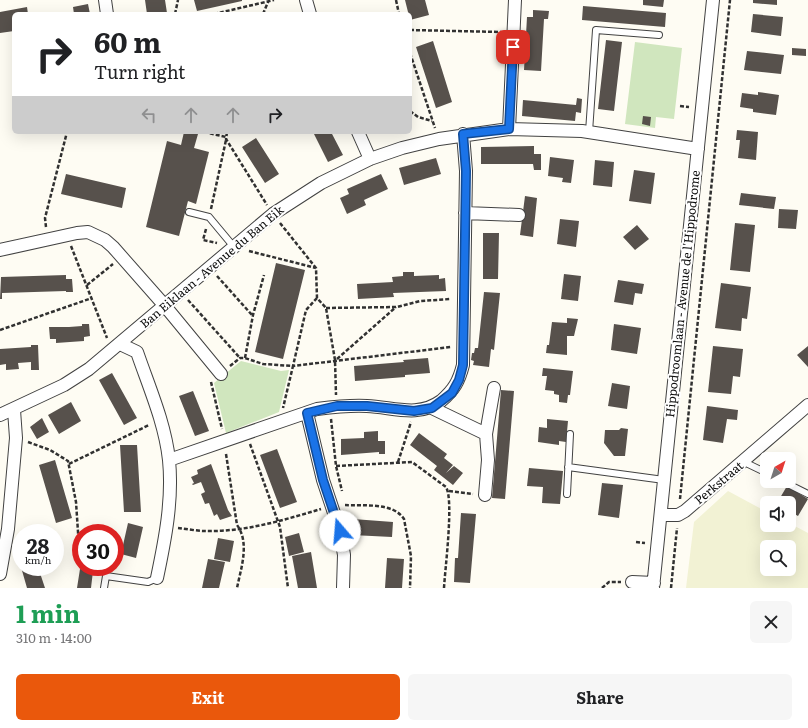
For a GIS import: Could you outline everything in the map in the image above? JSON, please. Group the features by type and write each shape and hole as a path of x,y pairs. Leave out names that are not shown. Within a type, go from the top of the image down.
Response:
{"street":[{"path":"105,0 107,12"},
{"path":"306,0 309,12"},
{"path":"509,129 515,0"},
{"name":"Hippodroomlaan - Avenue de l'Hippodrome","path":"654,586 713,0"},
{"name":"Ban Eiklaan - Avenue du Ban Eik","path":"0,415 14,410 64,385 94,366 273,214 321,183 370,159 402,148 439,139 463,134 509,129 589,132 698,149"},
{"path":"359,134 370,159"},
{"path":"169,460 307,413 337,406 367,406 414,411 432,408 452,393 459,380 463,365 466,171 463,134"},
{"path":"465,213 519,215"},
{"path":"0,250 66,234 88,232 105,240 165,306 221,374"},
{"path":"120,344 137,352 160,419 169,460 168,526 157,578"},
{"path":"485,495 488,460 486,434 494,388"},
{"name":"Perkstraat","path":"678,515 744,462 808,405"},
{"path":"432,408 486,434"},
{"path":"0,574 8,529 16,438 14,410"},
{"path":"307,413 323,480 340,531 344,555 343,588"},
{"path":"661,516 678,515"},
{"path":"632,582 654,586"}],"lane":[{"path":"589,132 596,30 659,35"},
{"path":"189,212 209,217 234,247"},
{"path":"567,494 570,434"},
{"path":"744,462 760,470"},
{"path":"568,467 664,480"},
{"path":"796,488 808,494"},
{"path":"104,588 106,576 148,582 157,578"}],"path":[{"path":"175,12 178,0"},
{"path":"223,12 274,0"},
{"path":"396,0 399,12"},
{"path":"678,515 730,0"},
{"path":"264,12 268,2"},
{"path":"412,30 514,32"},
{"path":"412,59 439,139"},
{"path":"680,106 694,108"},
{"path":"412,112 418,117 432,122"},
{"path":"47,239 45,218 66,134"},
{"path":"211,134 226,138 248,177 273,214 316,268 316,298 306,310 280,422"},
{"path":"227,134 203,240 316,268"},
{"path":"66,234 109,341 120,344"},
{"path":"87,285 122,257"},
{"path":"210,268 252,316"},
{"path":"245,358 252,316 264,275"},
{"path":"181,292 240,358"},
{"path":"1,329 92,298"},
{"path":"316,298 326,308 335,360 337,406 331,418 336,466 345,505"},
{"path":"326,308 397,307 420,301 464,299"},
{"path":"335,360 341,357 397,307"},
{"path":"237,588 244,551 242,532 236,525 219,414 210,383 240,358 245,358 263,364 293,366 335,360 407,354 463,346"},
{"path":"398,462 414,411"},
{"path":"69,464 160,419"},
{"path":"246,434 280,527 288,588"},
{"path":"16,438 50,450 68,461 76,502 77,524"},
{"path":"336,466 412,462 446,487 449,491 444,588"},
{"path":"449,491 485,495"},
{"path":"168,526 206,531 240,529 278,522 331,506 345,505 393,509 401,514 404,519 411,556 410,588"},
{"path":"671,588 676,534"},
{"path":"636,542 649,543"},
{"path":"602,588 609,582 632,582"}],"green space":[{"path":"635,42 682,48 674,119 656,117 655,128 625,124"},
{"path":"241,361 281,371 289,370 279,412 226,433 214,383"},
{"path":"728,491 760,508 760,532 796,532 796,527 808,533 808,588 686,588 694,522"}],"building":[{"path":"145,0 165,0 167,12 147,12"},
{"path":"194,0 242,0 242,1 197,11"},
{"path":"405,0 425,0 429,15 412,19 412,12 408,12"},
{"path":"643,0 664,0 663,7 643,5"},
{"path":"753,0 777,0 777,5 753,3"},
{"path":"88,4 90,12 74,12 73,7"},
{"path":"583,6 666,13 665,27 582,20"},
{"path":"27,7 28,12 12,12 12,31 0,33 0,12"},
{"path":"533,10 549,11 548,19 544,19 541,71 524,70 527,17 533,17"},
{"path":"753,14 783,17 781,36 751,32"},
{"path":"606,40 622,42 614,111 598,109"},
{"path":"433,41 452,102 436,108 416,47"},
{"path":"792,48 806,49 806,56 792,55"},
{"path":"747,51 784,55 781,74 744,70"},
{"path":"758,92 779,95 776,115 753,112 753,109 740,107 742,93 758,95"},
{"path":"577,98 582,99 581,113 576,112 575,121 522,116 523,100 576,105"},
{"path":"643,116 651,117 650,126 642,124"},
{"path":"737,130 758,132 756,160 738,158 740,140 736,140"},
{"path":"184,134 198,134 194,148 209,152 196,204 188,201 179,236 146,227 167,141 181,145"},
{"path":"314,134 332,134 343,155 328,162"},
{"path":"256,138 279,174 265,183 242,147"},
{"path":"534,146 534,154 541,154 541,170 534,170 533,164 481,164 481,147"},
{"path":"550,157 574,160 571,183 562,182 563,178 548,176"},
{"path":"436,158 441,174 404,185 399,168"},
{"path":"595,160 614,162 612,187 593,185"},
{"path":"634,170 655,173 651,204 629,201"},
{"path":"66,174 126,188 122,208 61,194"},
{"path":"381,174 388,189 364,200 366,205 347,214 340,198 349,194 347,189"},
{"path":"741,193 776,197 774,209 739,205"},
{"path":"525,196 537,198 533,237 520,235"},
{"path":"779,209 798,210 796,229 778,228"},
{"path":"560,219 579,221 576,247 557,244"},
{"path":"735,223 755,225 750,272 730,270"},
{"path":"637,225 649,239 635,250 623,237"},
{"path":"483,233 499,233 498,279 483,279"},
{"path":"276,263 305,270 283,359 255,352"},
{"path":"403,272 414,272 414,276 439,275 439,279 445,278 446,291 393,293 394,297 358,299 357,284 393,282 392,277 403,276"},
{"path":"564,274 581,276 578,301 561,299"},
{"path":"66,275 66,279 72,279 73,292 2,293 2,299 0,299 1,277"},
{"path":"618,280 644,284 642,294 635,293 633,305 614,302"},
{"path":"721,283 751,287 747,319 742,318 741,331 715,328"},
{"path":"484,292 500,293 494,350 491,349 489,367 473,365 474,361 471,360 472,353 474,353 475,348 478,348"},
{"path":"567,318 578,319 574,336 567,336 567,355 546,353 547,345 549,345 552,322 567,323"},
{"path":"82,324 89,324 90,336 84,337 84,341 56,343 56,339 50,339 49,327 82,326"},
{"path":"614,324 641,328 637,354 611,350"},
{"path":"31,345 38,345 39,370 31,370 31,362 18,363 19,369 6,370 6,364 0,365 0,349 31,347"},
{"path":"713,346 743,349 740,377 733,376 731,394 708,392"},
{"path":"808,346 808,367 797,355"},
{"path":"428,358 430,373 405,375 405,377 355,381 354,366 404,362 403,360"},
{"path":"543,368 573,371 570,395 568,395 567,403 559,402 559,395 554,394 554,391 545,390 547,376 542,376"},
{"path":"112,373 137,418 124,425 99,380"},
{"path":"612,383 630,386 627,409 608,406"},
{"path":"501,390 514,391 505,499 492,498"},
{"path":"193,391 209,431 195,436 179,396"},
{"path":"71,402 81,421 59,434 48,415"},
{"path":"707,406 738,410 737,420 727,419 723,443 703,440"},
{"path":"42,418 49,432 37,439 30,427"},
{"path":"547,419 568,421 566,442 559,441 559,445 538,442 539,427 547,428"},
{"path":"621,428 628,429 625,456 614,456 604,443 605,430 619,430"},
{"path":"378,431 378,441 385,441 385,454 379,454 379,452 341,455 341,439 364,438 364,432"},
{"path":"419,433 447,454 444,458 453,465 446,473 454,466 463,473 453,485 434,470 437,466 410,445"},
{"path":"120,445 137,445 141,512 124,512"},
{"path":"277,449 297,502 280,508 260,455"},
{"path":"55,460 72,518 56,523 39,465"},
{"path":"211,464 228,510 232,516 220,520 217,514 214,516 209,503 205,504 201,494 205,492 201,482 192,484 194,483 191,477 198,474 197,470"},
{"path":"529,468 563,471 560,504 542,503 543,487 527,486"},
{"path":"602,483 623,485 619,518 598,515"},
{"path":"786,488 790,488 808,499 798,516 796,515 796,496 781,496"},
{"path":"461,513 476,514 470,583 454,582 455,558 458,558"},
{"path":"353,519 393,522 392,537 352,535"},
{"path":"128,523 143,527 136,558 124,555 124,541"},
{"path":"299,533 304,552 289,556 285,537"},
{"path":"218,538 234,541 230,562 214,559"},
{"path":"311,552 317,588 298,588 292,556"},
{"path":"387,558 404,559 402,588 385,588"},
{"path":"208,559 225,562 219,588 202,588"},
{"path":"24,576 41,576 45,588 27,588"},
{"path":"79,576 92,576 91,588 77,588"}],"route":[{"path":"340,531 323,480 307,413 317,409 337,406 367,406 414,411 432,408 452,393 459,380 463,365 466,171 463,134 509,129 513,47"}]}
